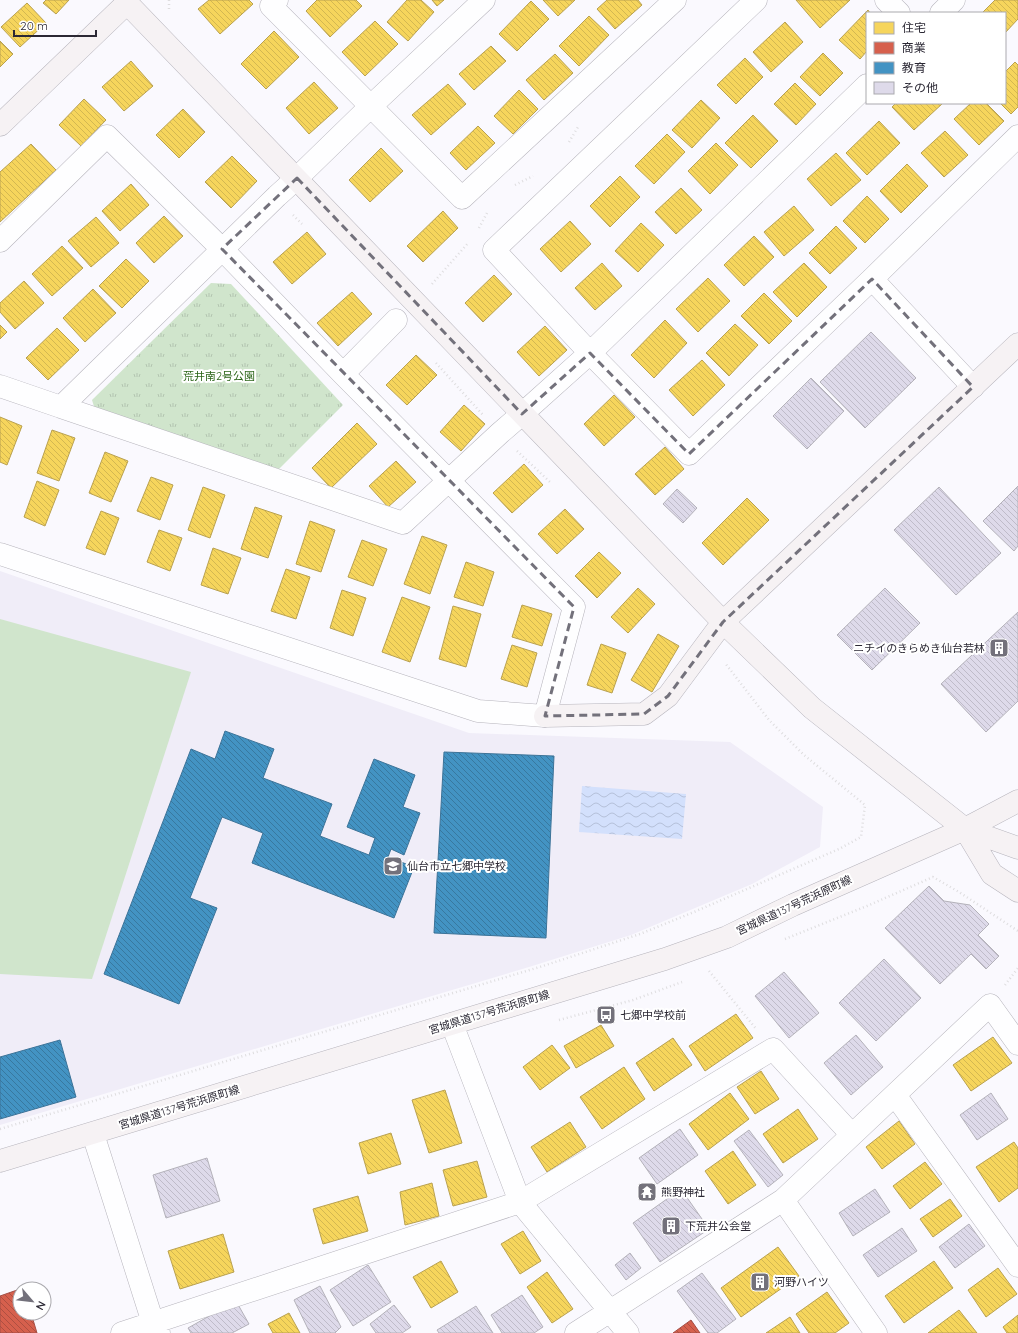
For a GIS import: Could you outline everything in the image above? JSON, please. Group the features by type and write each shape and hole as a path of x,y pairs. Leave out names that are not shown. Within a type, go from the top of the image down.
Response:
{"street":[{"path":"277,0 271,6 462,198 675,0"},
{"path":"61,407 277,196 484,0"},
{"path":"756,0 494,250 689,454 872,279 1018,136"},
{"path":"886,0 898,12"},
{"path":"942,12 954,0"},
{"path":"0,125 127,1 522,414 724,622 812,708 965,829 1018,848"},
{"path":"0,386 403,523 448,480 590,352 866,86"},
{"path":"0,241 107,136 222,249 343,374 574,607 545,716"},
{"path":"872,279 973,387"},
{"path":"343,374 396,320"},
{"path":"0,554 478,711 545,716 644,714 668,696 724,622 1018,344"},
{"name":"宮城県道137号荒浜原町線","path":"0,1162 665,959 727,937 800,902 965,829 1018,801"},
{"path":"965,829 992,874 1018,891"},
{"path":"576,1333 783,1200 990,1005 1018,1044"},
{"path":"452,1024 520,1202 628,1333"},
{"path":"122,1333 156,1328 520,1202 772,1049 852,1135"},
{"path":"895,1095 1018,1266"},
{"path":"93,1134 156,1328"},
{"path":"783,1200 876,1333"}],"path":[{"path":"0,1129 543,966 640,934 838,849 861,836 865,804 804,755 769,720 721,657"},
{"path":"779,942 933,877 959,892 1018,931"},
{"path":"703,974 714,969"},
{"path":"709,971 772,1049"},
{"path":"553,1021 632,1000 682,982"}],"highlighted area":[{"path":"297,178 522,414 590,353 689,454 872,279 973,387 723,622 668,696 644,714 545,716 574,607 222,249"}],"shaded area":[{"name":"仙台市立七郷中学校","path":"0,571 469,733 730,742 823,807 820,847 752,884 631,935 529,967 0,1125"}],"green space":[{"name":"荒井南2号公園","path":"211,283 231,284 343,405 279,469 96,413 92,400"},
{"path":"0,619 191,672 92,979 0,974"}],"water":[{"path":"582,786 686,794 682,839 579,832"}],"building: 住宅":[{"path":"46,0 69,0 56,14 43,3"},
{"path":"209,0 249,0 253,4 220,34 198,9"},
{"path":"317,0 356,0 362,6 330,37 306,11"},
{"path":"407,0 421,0 434,12 408,41 387,22"},
{"path":"432,0 444,0 437,6"},
{"path":"543,0 575,0 558,16"},
{"path":"607,0 638,0 642,5 615,29 597,9"},
{"path":"796,0 850,0 820,28"},
{"path":"995,0 1018,0 1018,19 1006,32 1006,12 983,12"},
{"path":"531,1 549,19 517,51 499,34"},
{"path":"27,3 46,23 20,47 1,27"},
{"path":"866,12 866,52 860,59 839,40"},
{"path":"589,16 609,35 579,66 559,46"},
{"path":"375,21 398,44 365,76 342,52"},
{"path":"785,22 803,42 771,72 753,52"},
{"path":"274,31 299,57 266,89 241,64"},
{"path":"0,41 13,54 0,67"},
{"path":"491,46 506,61 474,90 459,74"},
{"path":"823,53 843,73 820,96 800,77"},
{"path":"555,54 573,73 544,100 526,80"},
{"path":"745,58 763,77 736,104 717,85"},
{"path":"131,61 153,86 124,111 102,87"},
{"path":"1015,62 1018,65 1018,107 1011,114 1001,104 1006,104 1006,71"},
{"path":"314,82 338,108 309,134 286,108"},
{"path":"795,83 816,104 796,125 774,104"},
{"path":"448,84 466,104 431,135 412,115"},
{"path":"519,90 538,109 513,134 494,116"},
{"path":"84,99 106,120 81,146 59,125"},
{"path":"701,100 720,118 692,148 672,130"},
{"path":"895,104 942,104 914,130 892,107"},
{"path":"970,104 987,104 1004,121 979,145 954,119"},
{"path":"183,109 205,132 179,158 156,135"},
{"path":"753,115 778,141 751,168 725,143"},
{"path":"879,121 900,143 867,175 846,153"},
{"path":"478,126 495,143 466,170 450,153"},
{"path":"945,131 968,155 944,177 921,153"},
{"path":"667,134 685,152 654,184 635,166"},
{"path":"716,143 738,165 710,194 688,171"},
{"path":"31,144 56,170 0,222 0,172"},
{"path":"381,148 403,171 370,202 349,180"},
{"path":"836,153 861,180 831,206 807,179"},
{"path":"232,156 257,181 231,208 205,182"},
{"path":"907,164 928,186 901,213 880,191"},
{"path":"620,176 640,197 610,227 590,206"},
{"path":"131,184 149,205 120,231 102,211"},
{"path":"681,188 702,210 676,234 655,212"},
{"path":"867,196 889,219 865,243 843,221"},
{"path":"794,206 814,230 784,256 764,232"},
{"path":"443,211 458,228 423,262 407,246"},
{"path":"164,216 183,236 154,263 136,243"},
{"path":"96,217 119,243 91,267 68,241"},
{"path":"570,221 591,244 561,272 540,249"},
{"path":"641,223 664,245 638,272 615,251"},
{"path":"836,226 857,248 830,274 809,253"},
{"path":"307,232 326,254 292,284 273,262"},
{"path":"754,236 774,257 744,286 724,265"},
{"path":"62,246 83,268 52,296 32,274"},
{"path":"126,259 149,281 122,308 99,286"},
{"path":"602,263 622,286 595,310 575,288"},
{"path":"804,263 827,287 797,317 773,292"},
{"path":"494,275 512,294 483,322 465,303"},
{"path":"708,278 730,301 698,332 676,309"},
{"path":"24,281 44,303 15,329 0,312 0,303"},
{"path":"93,289 116,313 85,342 63,318"},
{"path":"352,292 372,314 338,346 317,323"},
{"path":"764,293 792,321 769,344 741,316"},
{"path":"665,320 687,343 654,378 631,355"},
{"path":"735,324 758,345 729,376 706,353"},
{"path":"0,325 7,332 0,339"},
{"path":"545,326 567,350 539,376 517,352"},
{"path":"57,328 79,350 48,380 26,358"},
{"path":"416,355 437,375 407,405 386,385"},
{"path":"702,360 725,385 693,416 669,390"},
{"path":"614,395 635,417 604,446 584,424"},
{"path":"464,405 485,424 461,451 440,432"},
{"path":"0,417 22,426 7,465 0,462"},
{"path":"357,423 377,444 331,488 312,468"},
{"path":"52,430 75,438 59,481 37,473"},
{"path":"665,447 684,469 655,495 635,474"},
{"path":"105,452 128,461 111,502 89,493"},
{"path":"396,461 416,482 388,507 369,486"},
{"path":"524,464 543,485 512,513 493,493"},
{"path":"151,477 173,485 160,520 137,511"},
{"path":"37,481 59,490 45,526 24,517"},
{"path":"203,487 225,495 210,538 188,530"},
{"path":"747,498 769,520 723,565 702,543"},
{"path":"255,507 282,516 268,558 241,549"},
{"path":"565,509 584,529 557,554 538,534"},
{"path":"101,511 119,518 105,555 86,548"},
{"path":"310,521 335,530 321,572 296,564"},
{"path":"159,530 182,538 170,571 147,562"},
{"path":"422,536 447,545 430,594 404,584"},
{"path":"362,540 387,549 373,586 348,577"},
{"path":"213,548 241,558 228,594 201,585"},
{"path":"599,552 621,573 597,598 575,576"},
{"path":"466,562 494,572 483,606 454,597"},
{"path":"286,569 310,577 296,619 271,611"},
{"path":"638,588 655,604 628,633 611,617"},
{"path":"342,590 366,598 353,636 330,628"},
{"path":"402,597 430,607 410,662 382,652"},
{"path":"522,605 552,614 542,646 512,637"},
{"path":"453,606 481,614 466,667 439,659"},
{"path":"658,634 679,646 652,692 631,680"},
{"path":"601,644 626,653 612,693 587,685"},
{"path":"512,645 537,653 527,687 501,679"},
{"path":"736,1014 753,1038 705,1071 689,1046"},
{"path":"601,1025 614,1046 576,1068 564,1046"},
{"path":"993,1037 1012,1063 971,1091 953,1065"},
{"path":"673,1038 692,1065 654,1091 636,1063"},
{"path":"552,1045 570,1068 540,1090 523,1067"},
{"path":"624,1067 645,1099 602,1129 580,1097"},
{"path":"761,1071 779,1099 755,1114 737,1087"},
{"path":"445,1090 462,1143 429,1153 412,1100"},
{"path":"730,1093 749,1119 708,1150 689,1124"},
{"path":"798,1109 818,1139 783,1163 763,1134"},
{"path":"899,1121 915,1144 882,1169 866,1147"},
{"path":"570,1122 586,1147 547,1172 531,1147"},
{"path":"391,1133 401,1164 368,1174 359,1143"},
{"path":"1014,1142 1018,1148 1018,1188 999,1202 976,1167"},
{"path":"733,1151 756,1185 728,1204 705,1171"},
{"path":"477,1161 487,1197 453,1206 443,1170"},
{"path":"925,1162 942,1184 910,1209 893,1186"},
{"path":"432,1183 439,1216 405,1225 400,1192"},
{"path":"358,1196 368,1231 323,1244 313,1209"},
{"path":"950,1199 962,1216 933,1237 920,1219"},
{"path":"523,1231 541,1261 520,1274 501,1244"},
{"path":"223,1234 234,1272 180,1289 168,1251"},
{"name":"河野ハイツ","path":"778,1247 799,1276 741,1317 721,1288"},
{"path":"441,1261 458,1292 431,1308 413,1277"},
{"path":"934,1261 953,1288 904,1323 885,1296"},
{"path":"998,1268 1017,1294 986,1317 968,1290"},
{"path":"547,1272 573,1309 552,1323 527,1287"},
{"path":"827,1292 849,1323 835,1333 809,1333 796,1314"},
{"path":"959,1310 977,1333 928,1333"},
{"path":"289,1313 300,1333 273,1333 268,1324"},
{"path":"1018,1315 1018,1333 1007,1333 1003,1327"},
{"path":"790,1317 800,1333 766,1333"}],"building: 商業":[{"path":"12,1292 12,1321 33,1321 37,1333 0,1333 0,1296"},
{"path":"691,1320 700,1333 673,1333"}],"building: 教育":[{"path":"225,731 274,749 263,778 332,804 320,836 369,855 375,838 347,827 374,759 415,775 403,807 420,813 404,855 391,849 388,857 414,867 394,918 252,863 263,833 222,817 190,898 217,908 179,1004 104,974 191,749 215,759"},
{"path":"444,752 554,756 546,938 434,933"},
{"path":"60,1040 76,1097 0,1119 0,1057"}],"building: その他":[{"path":"871,332 916,378 865,428 820,382"},
{"path":"811,378 844,411 807,449 773,416"},
{"path":"1018,486 1018,546 1014,551 983,521"},
{"path":"939,487 1001,553 956,595 894,530"},
{"path":"677,489 697,508 683,523 663,504"},
{"path":"885,588 920,623 872,670 837,635"},
{"name":"ニチイのきらめき仙台若林","path":"1018,612 1018,701 986,732 941,684"},
{"path":"929,886 944,901 970,905 989,924 978,935 999,956 986,969 971,954 940,984 885,928"},
{"path":"884,959 921,998 876,1041 839,1003"},
{"path":"784,972 819,1013 789,1038 755,996"},
{"path":"856,1035 883,1067 851,1095 824,1063"},
{"path":"991,1093 1008,1119 977,1140 960,1115"},
{"path":"680,1129 698,1155 657,1184 639,1158"},
{"path":"749,1130 783,1175 768,1187 734,1141"},
{"path":"207,1158 220,1201 166,1218 153,1175"},
{"name":"下荒井公会堂","path":"681,1189 709,1229 660,1262 633,1223"},
{"path":"875,1189 890,1212 853,1236 839,1213"},
{"path":"969,1224 985,1246 955,1268 939,1247"},
{"path":"902,1228 917,1251 878,1277 863,1255"},
{"path":"630,1253 641,1268 626,1280 615,1265"},
{"path":"368,1265 391,1302 353,1326 330,1290"},
{"path":"702,1273 736,1319 717,1333 708,1333 677,1291"},
{"path":"320,1286 341,1327 335,1333 310,1333 294,1300"},
{"path":"522,1295 543,1327 534,1333 502,1333 491,1315"},
{"path":"236,1301 249,1324 232,1333 191,1333 188,1328"},
{"path":"394,1305 411,1327 402,1333 376,1333 370,1324"},
{"path":"476,1306 493,1333 439,1333 437,1330"}],"place":[{"name":"ニチイのきらめき仙台若林","path":"999,648"},
{"name":"仙台市立七郷中学校","path":"393,866"},
{"name":"七郷中学校前","path":"606,1015"},
{"name":"熊野神社","path":"647,1192"},
{"name":"下荒井公会堂","path":"671,1226"},
{"name":"河野ハイツ","path":"760,1282"}]}
